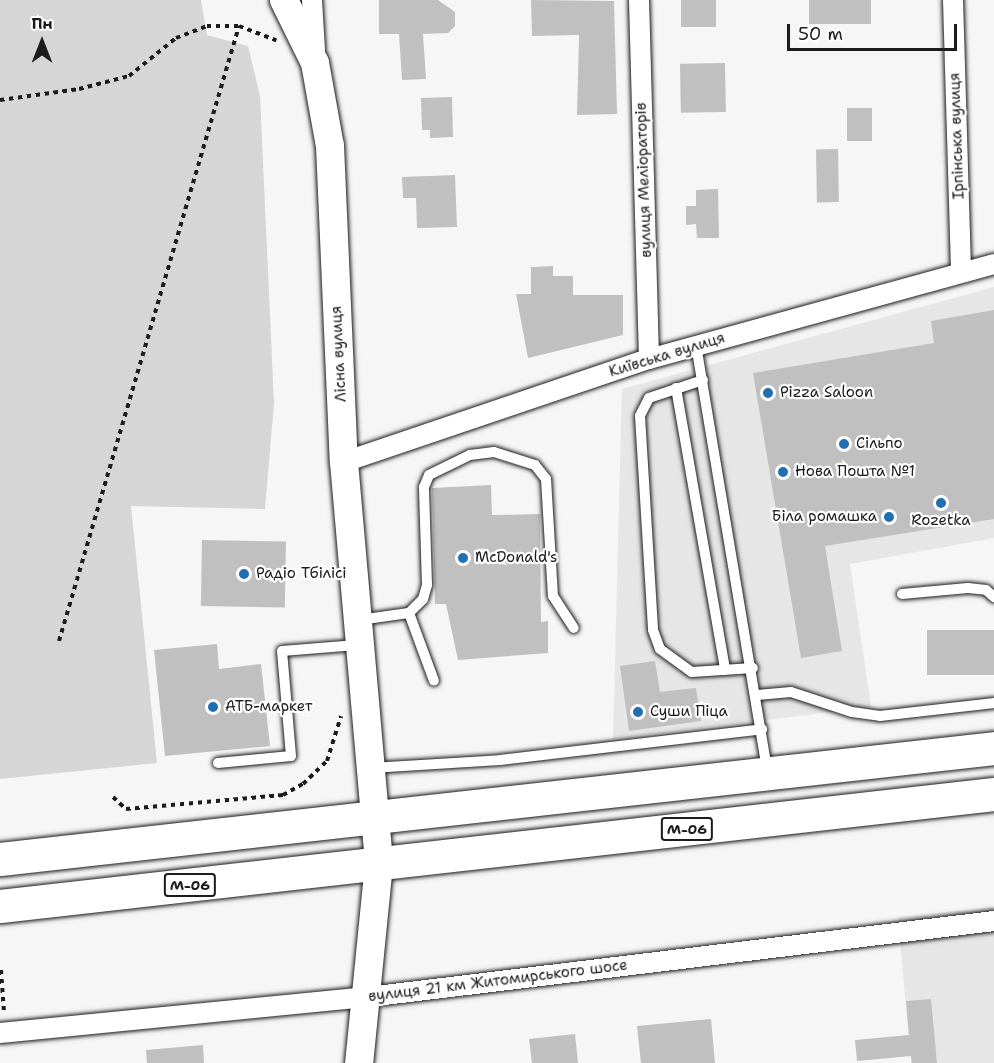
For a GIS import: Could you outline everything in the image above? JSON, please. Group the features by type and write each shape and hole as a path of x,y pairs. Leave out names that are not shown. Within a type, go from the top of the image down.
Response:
{"highway":[{"path":"0,859 375,815 994,748"},
{"name":"М-06","path":"0,906 994,794"}],"main road":[{"name":"Лісна вулиця","path":"284,0 315,63 330,146 344,462 379,864 368,997 358,1063"}],"street":[{"path":"312,0 315,63"},
{"name":"вулиця Меліораторів","path":"639,0 649,359"},
{"name":"Ірпінська вулиця","path":"952,0 961,272"},
{"name":"Київська вулиця","path":"344,462 649,359 994,264"},
{"name":"вулиця 21 км Житомирського шосе","path":"3,1032 368,997 994,921"}],"lane":[{"path":"696,345 753,668 768,773"},
{"path":"703,380 649,398 640,416 653,630 660,649 675,664 692,672 753,668"},
{"path":"676,388 725,670"},
{"path":"218,763 291,756 282,651 359,632 409,613 423,599 427,585 424,487 429,475 470,455 494,452 527,461 546,479 553,596 574,628"},
{"path":"902,594 968,588 986,590 994,597"},
{"path":"409,613 434,681"},
{"path":"757,695 791,692 852,712 880,716 994,703"},
{"path":"371,768 500,760 762,729"}],"path":[{"path":"0,99 79,89 129,76 176,38 207,26 238,26 277,40 315,63"},
{"path":"59,641 238,26"},
{"path":"113,797 126,809 283,795 303,784 327,760 339,716 367,716"},
{"path":"1,970 3,1032"}],"shaded area":[{"path":"0,0 201,0 207,35 248,46 260,96 274,403 265,509 131,506 157,763 0,779"},
{"path":"994,287 994,538 850,564 871,707 613,739 622,389"},
{"path":"994,907 994,1063 911,1063 898,917"}],"building":[{"path":"379,0 438,0 455,12 455,26 448,33 423,34 426,79 402,80 399,34 379,34"},
{"path":"531,0 614,1 617,114 577,115 579,35 532,36"},
{"path":"681,0 716,0 716,27 681,27"},
{"path":"809,0 871,0 871,24 809,24"},
{"path":"725,63 726,112 681,113 680,64"},
{"path":"452,97 453,137 430,138 430,130 422,130 421,98"},
{"path":"847,108 872,108 872,141 847,141"},
{"path":"816,149 838,149 839,202 817,202"},
{"path":"455,175 457,227 417,228 416,198 403,198 402,177"},
{"path":"718,189 719,238 697,238 696,224 686,225 686,206 696,206 696,190"},
{"path":"553,266 553,276 573,276 573,295 623,295 623,335 528,358 516,294 531,294 531,267"},
{"path":"994,310 994,519 825,546 842,651 801,658 753,373 934,343 931,321"},
{"path":"491,485 492,515 540,514 541,622 548,621 548,653 458,660 446,604 435,604 432,488"},
{"name":"Радіо Тбілісі","path":"202,540 286,541 285,607 201,606"},
{"path":"927,630 994,630 994,675 927,675"},
{"name":"АТБ-маркет","path":"217,644 219,669 261,664 270,746 165,756 154,650"},
{"path":"655,661 660,692 696,688 701,721 629,731 620,666"},
{"path":"931,999 937,1063 912,1063 911,1056 857,1061 855,1040 909,1035 906,1001"},
{"path":"711,1019 715,1063 641,1063 637,1026"},
{"path":"575,1034 578,1063 532,1063 529,1039"},
{"path":"203,1045 204,1063 147,1063 146,1050"}],"place":[{"name":"Pizza Saloon","path":"768,393"},
{"name":"Сільпо","path":"844,444"},
{"name":"Нова Пошта №1","path":"783,472"},
{"name":"Rozetka","path":"941,503"},
{"name":"Біла ромашка","path":"889,517"},
{"name":"McDonald's","path":"463,558"},
{"name":"Радіо Тбілісі","path":"244,574"},
{"name":"АТБ-маркет","path":"213,707"},
{"name":"Суши Піца","path":"638,712"}]}
